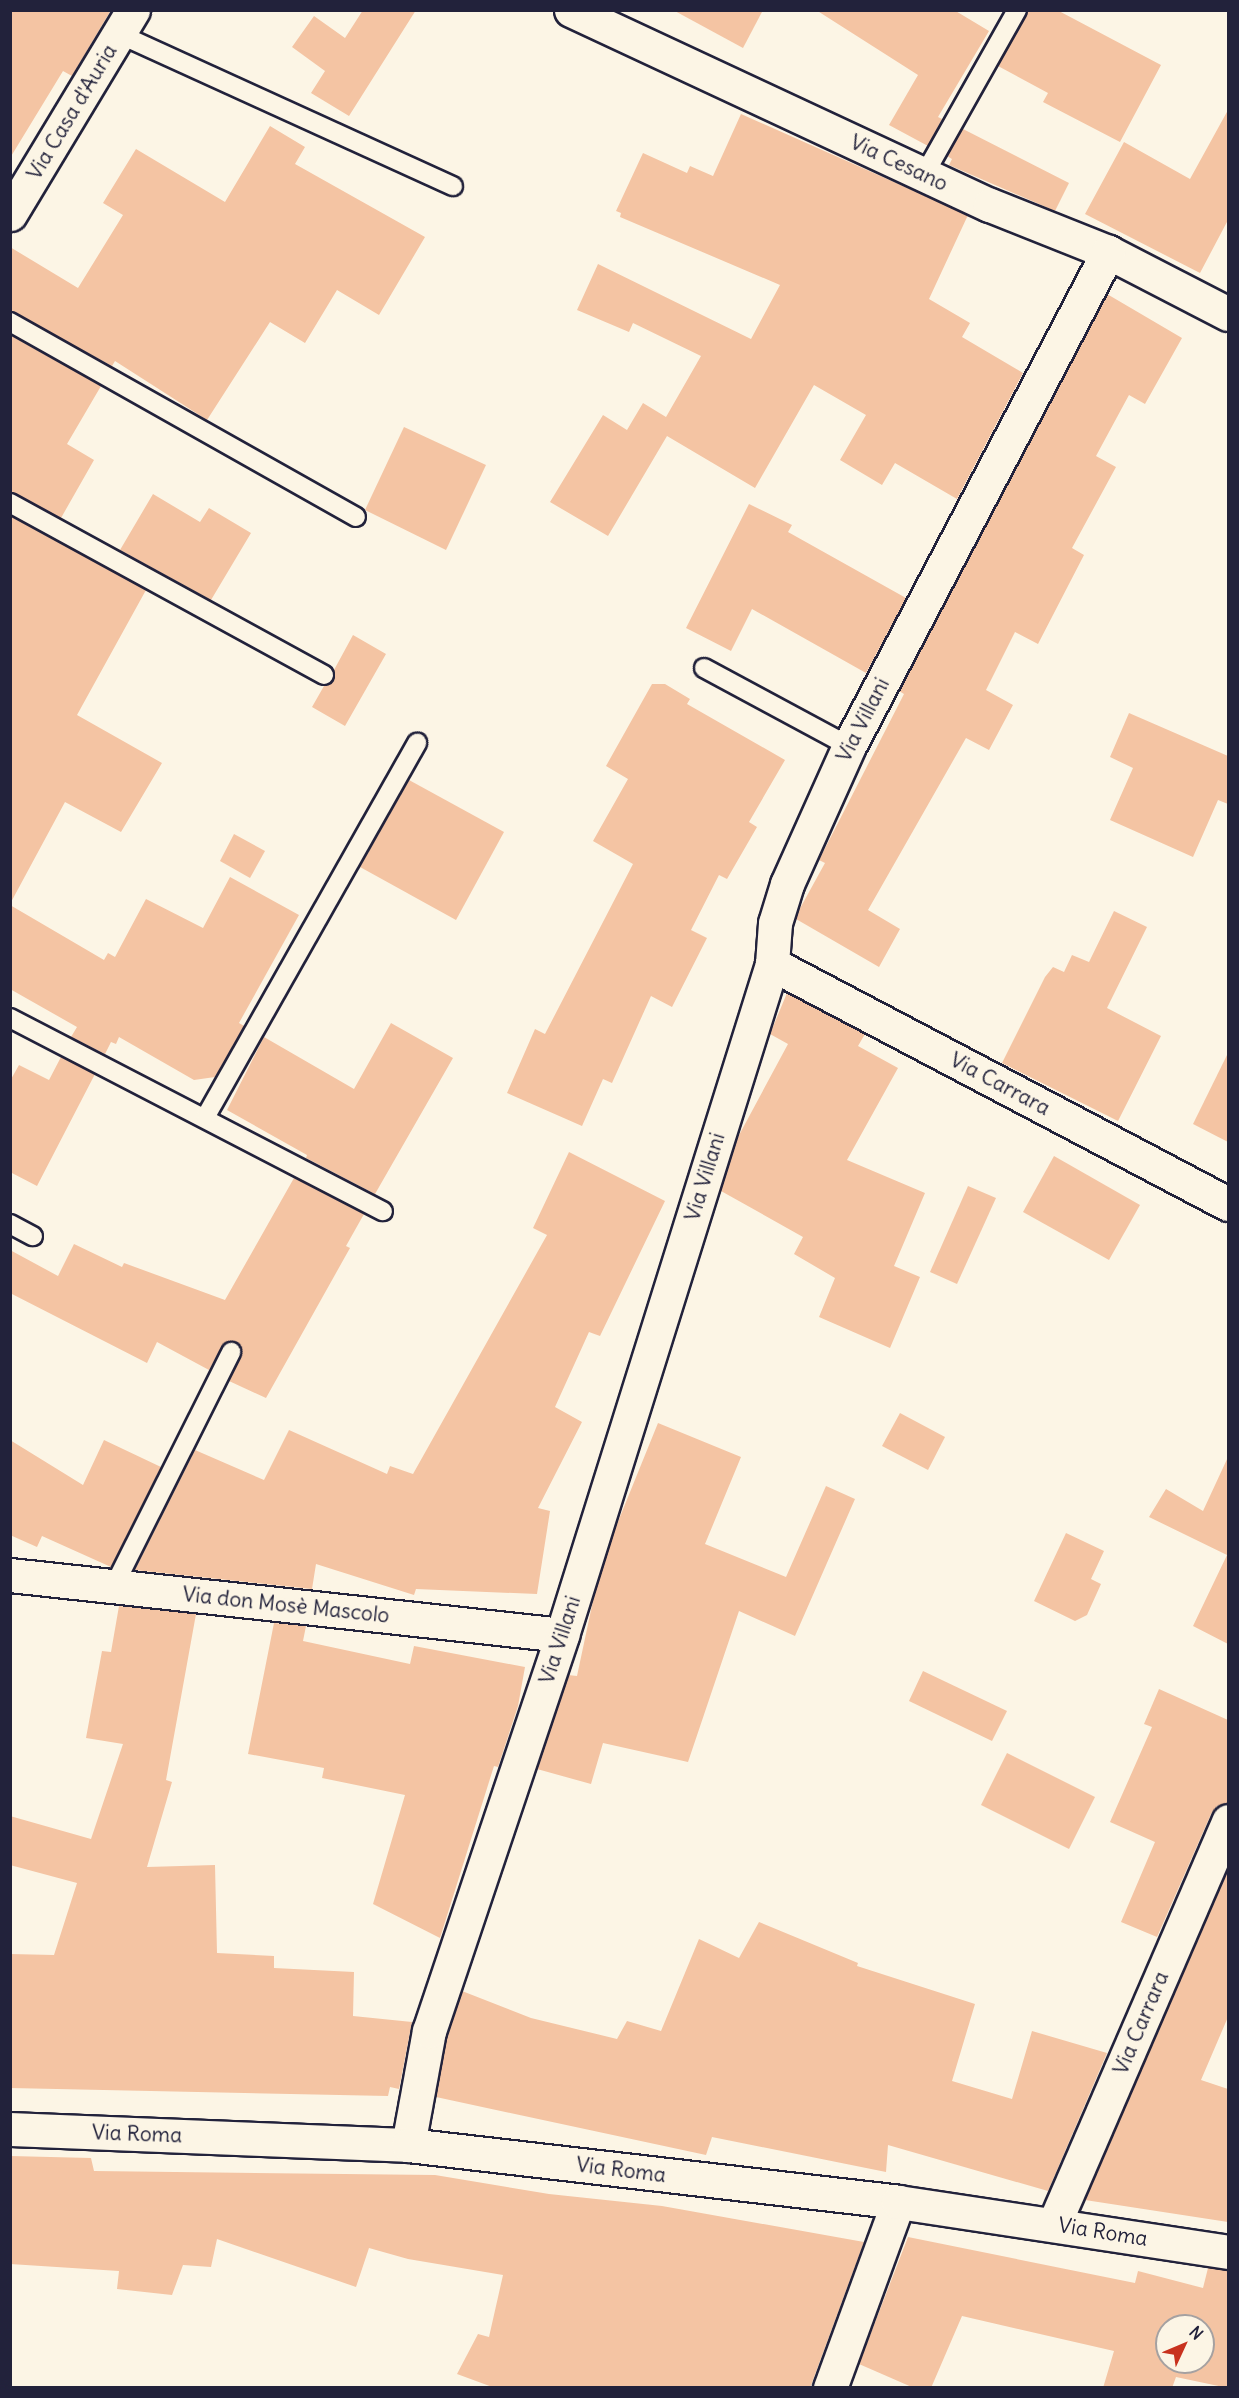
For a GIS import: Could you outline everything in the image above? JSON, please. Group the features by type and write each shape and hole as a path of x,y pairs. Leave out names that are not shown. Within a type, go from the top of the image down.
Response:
{"street":[{"name":"Via Cesano","path":"571,10 611,18 924,175 1108,252 1228,312"},
{"name":"Via Casa d'Auria","path":"12,207 126,22"},
{"name":"Via Villani","path":"408,2145 429,2031 562,1635 772,964 775,923 787,884 849,746 1108,252"},
{"name":"Via Carrara","path":"772,964 1228,1204"},
{"name":"Via don Mosè Mascolo","path":"10,1575 562,1635"},
{"name":"Via Carrara","path":"1054,2224 1228,1821"},
{"name":"Via Roma","path":"10,2129 408,2145 898,2202 1228,2252"},
{"path":"830,2388 898,2202"}],"lane":[{"path":"924,175 1017,10"},
{"path":"126,22 453,186"},
{"path":"10,322 356,517"},
{"path":"10,503 324,675"},
{"path":"704,668 849,746"},
{"path":"206,1116 417,743"},
{"path":"10,1018 206,1116 383,1210"},
{"path":"10,1224 33,1236"},
{"path":"114,1586 231,1352"}],"building":[{"path":"10,10 111,10 72,76 63,71 10,158"},
{"path":"363,10 416,10 349,116 311,93 325,71 292,47 314,16 345,38"},
{"path":"673,10 763,10 743,48"},
{"path":"816,10 954,10 989,31 938,117 942,119 928,146 889,125 918,75"},
{"path":"1028,10 1057,10 1161,65 1120,142 1043,102 1048,93 998,66"},
{"path":"1228,110 1228,220 1200,273 1085,214 1124,142 1190,179"},
{"path":"741,114 968,215 929,299 970,323 962,337 1023,373 957,499 895,463 882,485 840,460 866,415 814,385 755,488 667,436 608,536 550,502 603,415 627,430 643,403 666,417 701,356 633,323 629,332 577,310 598,264 751,339 780,285 620,217 621,213 616,211 643,153 687,173 690,166 713,176"},
{"path":"270,126 305,147 295,164 425,237 379,315 337,290 305,343 270,322 207,420 115,361 112,366 10,311 10,247 78,288 123,215 103,203 136,149 225,202"},
{"path":"963,129 1069,183 1055,211 949,165 952,159 947,156"},
{"path":"1107,294 1182,338 1145,404 1129,395 1096,456 1116,467 1072,548 1084,555 1038,644 1015,632 986,690 1013,705 989,750 966,738 868,910 900,929 879,967 796,919 798,912 825,863 819,860 904,694 899,691"},
{"path":"10,335 101,386 67,444 94,460 61,518 10,492"},
{"path":"404,427 486,465 446,550 365,510"},
{"path":"153,494 200,522 209,508 251,533 211,600 120,550"},
{"path":"749,504 792,525 788,532 906,598 866,673 752,609 731,651 686,628"},
{"path":"10,516 146,590 77,715 162,763 121,832 65,802 10,904"},
{"path":"353,635 386,654 345,726 312,707 324,686 334,681 334,670"},
{"path":"652,684 665,684 690,699 687,704 785,760 749,822 757,827 727,879 719,875 691,930 707,938 672,1007 651,996 612,1083 603,1079 582,1126 507,1093 535,1029 545,1034 633,864 593,841 628,779 606,766"},
{"path":"1129,713 1228,756 1228,804 1218,800 1193,857 1110,820 1133,768 1110,757"},
{"path":"409,780 504,832 456,920 360,867"},
{"path":"234,834 265,851 250,878 220,861"},
{"path":"230,877 299,915 239,1023 244,1026 215,1077 194,1080 119,1037 116,1044 111,1042 105,1054 71,1037 77,1027 10,989 10,905 104,960 108,953 115,957 146,899 203,928"},
{"path":"1114,911 1147,927 1107,1008 1161,1036 1118,1121 1002,1063 1045,977 1053,967 1064,972 1072,955 1089,962"},
{"path":"787,993 865,1034 858,1046 898,1068 847,1160 925,1193 894,1266 920,1277 890,1348 819,1317 835,1278 794,1254 803,1237 721,1191 738,1137 788,1044 770,1034"},
{"path":"391,1023 453,1058 375,1194 306,1158 307,1155 227,1110 264,1037 354,1089"},
{"path":"1228,1053 1228,1142 1193,1124"},
{"path":"61,1057 95,1074 37,1186 10,1172 10,1081 19,1065 49,1080"},
{"path":"569,1152 665,1201 600,1336 589,1332 555,1407 582,1422 538,1508 550,1511 537,1594 416,1589 414,1595 316,1564 312,1589 135,1570 195,1450 264,1480 289,1430 387,1474 390,1466 413,1474 547,1235 533,1228"},
{"path":"1054,1156 1140,1205 1109,1260 1023,1212"},
{"path":"294,1178 364,1214 346,1246 350,1248 266,1398 229,1381 242,1352 235,1342 224,1343 209,1370 157,1342 147,1363 10,1293 10,1250 58,1276 74,1244 122,1267 124,1263 225,1300"},
{"path":"968,1186 996,1198 957,1284 930,1272"},
{"path":"900,1413 945,1437 928,1470 882,1446"},
{"path":"658,1423 741,1457 705,1544 786,1577 826,1486 855,1499 795,1636 739,1611 688,1762 603,1743 591,1784 537,1769 568,1675 577,1676 594,1596 613,1534"},
{"path":"10,1440 83,1485 104,1440 161,1467 111,1567 42,1536 37,1547 10,1535"},
{"path":"1228,1457 1228,1644 1193,1626 1227,1555 1149,1517 1166,1489 1203,1511"},
{"path":"1066,1533 1104,1551 1091,1579 1101,1584 1087,1615 1075,1621 1034,1601"},
{"path":"119,1606 196,1614 166,1780 172,1782 147,1867 215,1865 217,1953 274,1956 274,1968 354,1972 353,2016 412,2022 399,2089 390,2087 388,2096 10,2088 10,1954 54,1955 77,1883 10,1865 10,1816 91,1839 123,1744 86,1738 102,1651 111,1652"},
{"path":"274,1623 306,1626 303,1641 410,1664 414,1646 525,1667 518,1706 498,1767 494,1766 440,1938 373,1904 405,1795 322,1778 324,1768 248,1754"},
{"path":"923,1671 1007,1711 992,1741 909,1701"},
{"path":"1159,1689 1228,1720 1228,1803 1217,1806 1211,1814 1157,1937 1121,1922 1155,1842 1110,1822 1152,1727 1144,1724"},
{"path":"1007,1753 1095,1797 1069,1849 981,1805"},
{"path":"1228,1867 1228,2017 1201,2080 1228,2089 1228,2222 1085,2200"},
{"path":"759,1922 858,1963 857,1966 975,2004 952,2081 1012,2099 1032,2031 1107,2053 1048,2191 888,2145 886,2172 712,2137 706,2155 436,2097 447,2036 462,1991 531,2018 617,2039 627,2021 661,2031 699,1939 739,1958"},
{"path":"10,2156 91,2158 94,2171 435,2175 549,2194 662,2206 864,2242 810,2388 495,2388 457,2374 478,2334 489,2337 503,2275 408,2259 369,2248 356,2287 217,2239 211,2267 183,2265 172,2295 117,2289 119,2271 10,2264"},
{"path":"908,2237 1135,2283 1138,2271 1203,2288 1208,2268 1228,2270 1228,2388 1176,2377 1172,2388 1103,2388 1114,2351 962,2316 931,2388 914,2388 859,2364"}]}
